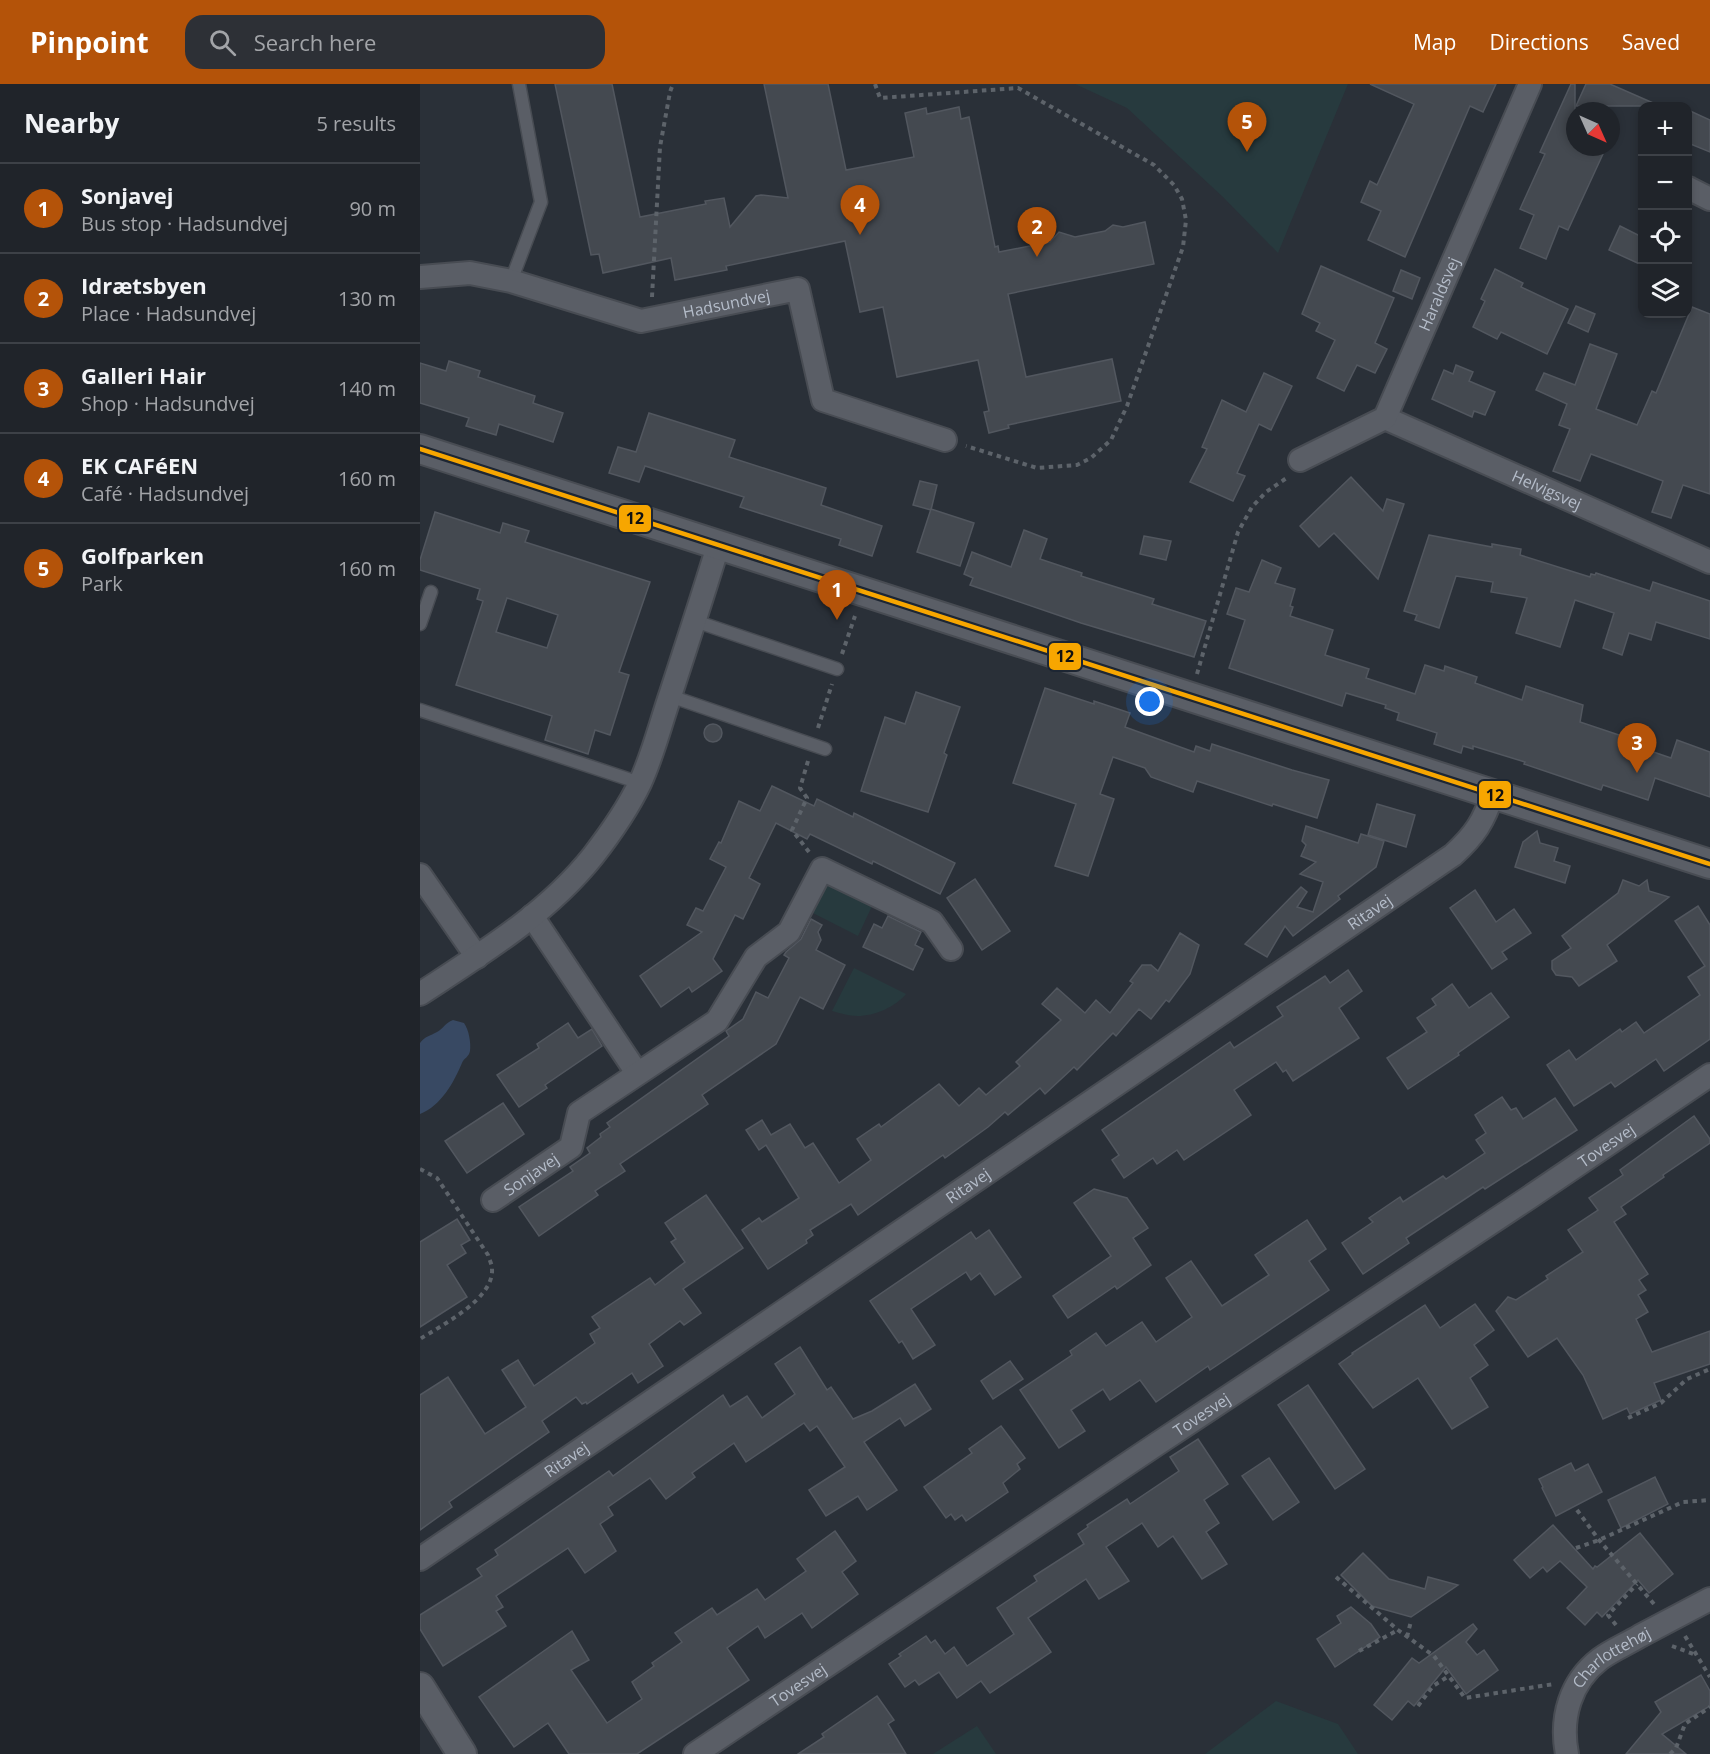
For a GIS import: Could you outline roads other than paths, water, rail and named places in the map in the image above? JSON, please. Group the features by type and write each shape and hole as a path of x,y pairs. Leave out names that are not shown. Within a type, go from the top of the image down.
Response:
{"street":[{"name":"Haraldsvej","path":"1385,418 1530,84"},
{"path":"1692,190 1710,199"},
{"name":"Hadsundvej","path":"420,277 470,273 511,281 641,321 798,289 823,400 945,440"},
{"path":"1300,460 1385,418"},
{"name":"Helvigsvej","path":"1385,418 1710,562"},
{"path":"420,449 1710,864"},
{"path":"420,994 477,957 532,916 570,882 593,855 616,822 640,783 718,546"},
{"name":"Ritavej","path":"420,1559 1453,855 1476,831 1485,817 1493,793"},
{"name":"Sonjavej","path":"494,1200 571,1147 579,1113 717,1021 756,957 789,932 822,869 932,922 951,949"},
{"path":"420,875 477,957"},
{"path":"532,916 637,1073"},
{"name":"Tovesvej","path":"695,1754 1710,1075"},
{"name":"Charlottehøj","path":"1567,1754 1563,1736 1566,1710 1575,1689 1600,1659 1710,1599"},
{"path":"420,1687 462,1754"}],"lane":[{"path":"511,281 541,202 519,84"},
{"path":"420,624 431,592"},
{"path":"695,621 837,669"},
{"path":"669,696 825,749"},
{"path":"420,710 640,783"}],"water":[{"path":"453,1020 464,1023 466,1026 470,1040 469,1053 446,1093 428,1110 420,1114 420,1043"}],"place":[{"name":"Golfparken","path":"1247,152"},
{"name":"EK CAFéEN","path":"860,235"},
{"name":"Idrætsbyen","path":"1037,257"},
{"name":"Sonjavej","path":"837,620"},
{"name":"Galleri Hair","path":"1637,773"}]}
